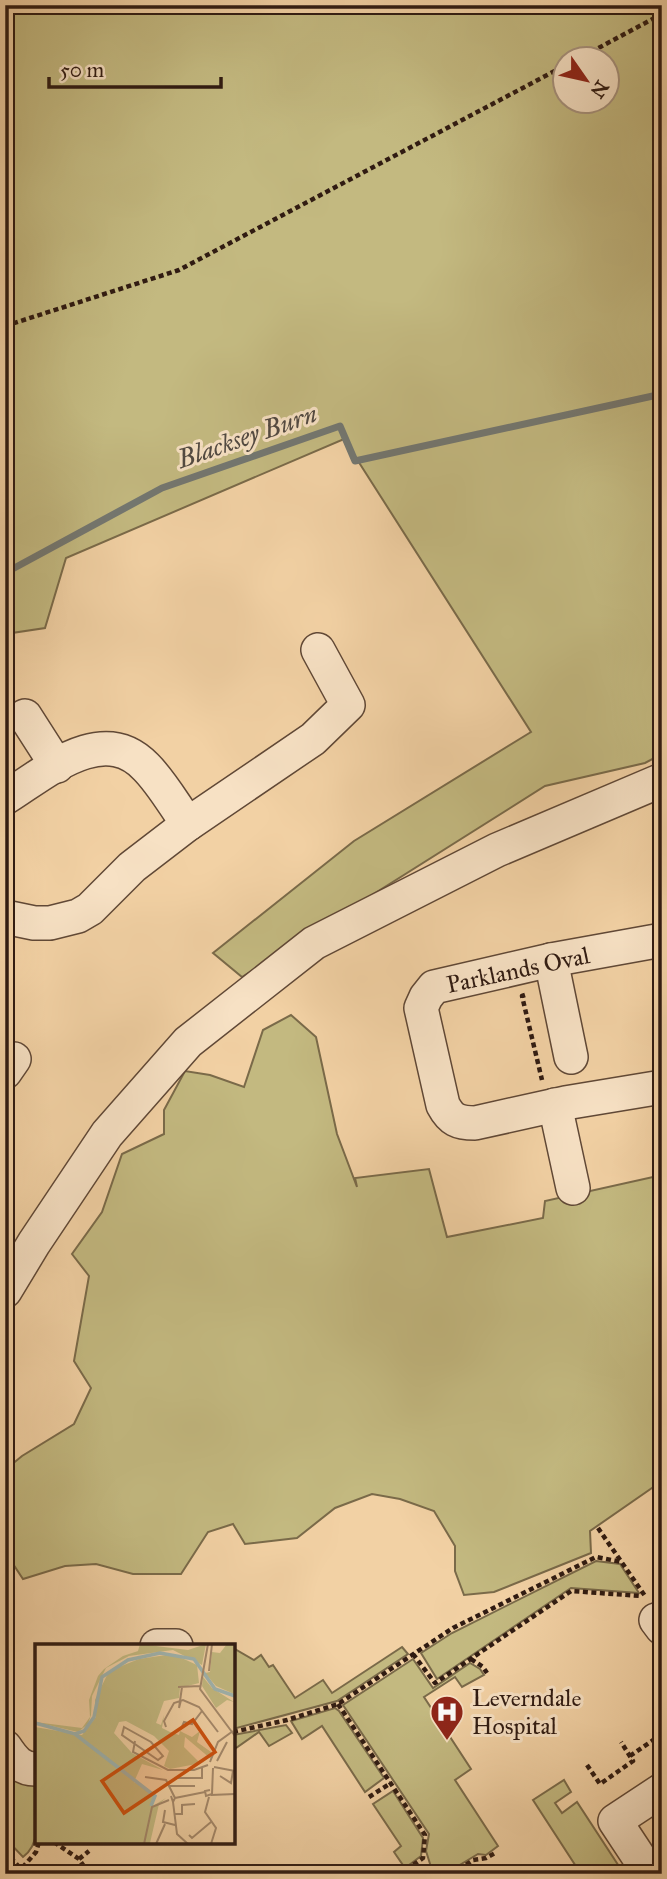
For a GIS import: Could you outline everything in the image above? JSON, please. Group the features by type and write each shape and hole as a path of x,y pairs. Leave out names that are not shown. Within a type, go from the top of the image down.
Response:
{"street":[{"path":"5,917 34,923 50,923 78,916 100,900 132,867 188,824 360,705 318,650"},
{"path":"25,716 57,766"},
{"path":"5,798 71,757 102,748 125,752 145,766 188,824"},
{"path":"5,1291 34,1242 107,1134 188,1042 314,943 497,850 662,780"},
{"name":"Parklands Oval","path":"662,940 551,960 435,987 421,1008 443,1105 450,1118 463,1123 475,1123 555,1105 662,1087"},
{"path":"551,960 571,1058"},
{"path":"555,1105 573,1188"},
{"path":"5,1747 19,1764 35,1769"},
{"path":"650,1874 615,1821 662,1790"}],"path":[{"path":"602,46 662,14"},
{"path":"5,326 179,270 552,72"},
{"path":"598,1528 653,1612"},
{"path":"234,1732 287,1720 338,1704 453,1628 596,1557 622,1562"},
{"path":"413,1654 435,1684 571,1591 653,1612"},
{"path":"471,1659 484,1667 487,1673"},
{"path":"338,1704 425,1835 423,1858 427,1870"},
{"path":"630,1756 662,1734"},
{"path":"587,1765 600,1784 633,1761 621,1742"},
{"path":"369,1797 391,1783"},
{"path":"5,1851 21,1872 36,1853 38,1844"},
{"path":"57,1844 79,1859 89,1874"},
{"path":"79,1859 89,1852"},
{"path":"452,1874 473,1860 486,1858 497,1852"},
{"path":"400,1874 423,1858"},
{"path":"413,1873 427,1870 445,1874"}],"shaded area":[{"path":"5,5 662,5 662,754 645,763 545,786 242,977 213,953 354,841 531,732 344,439 66,558 45,628 5,634"},
{"path":"291,1015 316,1037 337,1134 357,1187 355,1178 429,1169 447,1237 543,1218 545,1201 662,1175 662,1481 590,1531 591,1553 494,1592 464,1595 455,1571 455,1546 434,1511 400,1499 372,1494 335,1508 297,1538 245,1544 233,1524 208,1532 181,1574 133,1574 96,1564 65,1566 23,1579 13,1564 5,1566 5,1470 22,1456 74,1424 91,1388 74,1361 89,1276 72,1254 102,1212 122,1154 164,1134 164,1110 185,1071 210,1075 244,1087 263,1030"},
{"path":"596,1561 620,1564 639,1593 571,1588 437,1679 421,1653 452,1633"},
{"path":"402,1647 408,1654 337,1701 234,1729 234,1649 254,1660 261,1655 269,1667 273,1665 295,1698 323,1680 332,1693"},
{"path":"413,1659 433,1688 470,1663 484,1675 462,1687 455,1677 424,1697 471,1769 455,1780 498,1846 486,1855 478,1854 448,1872 431,1867 426,1851 429,1834 343,1705"},
{"path":"335,1708 384,1778 365,1792 322,1726 302,1739 291,1721"},
{"path":"286,1725 292,1733 269,1746 259,1732 236,1748 234,1735"},
{"path":"5,1767 35,1779 35,1839 23,1857 5,1838"},
{"path":"564,1780 571,1792 555,1803 562,1813 577,1802 624,1874 581,1874 533,1800"},
{"path":"393,1791 423,1838 421,1856 405,1868 394,1852 401,1846 373,1804"}],"waterway":[{"name":"Blacksey Burn","path":"5,573 162,488 340,426 355,461 662,394"}],"place":[{"name":"Leverndale Hospital","path":"447,1742"}]}
